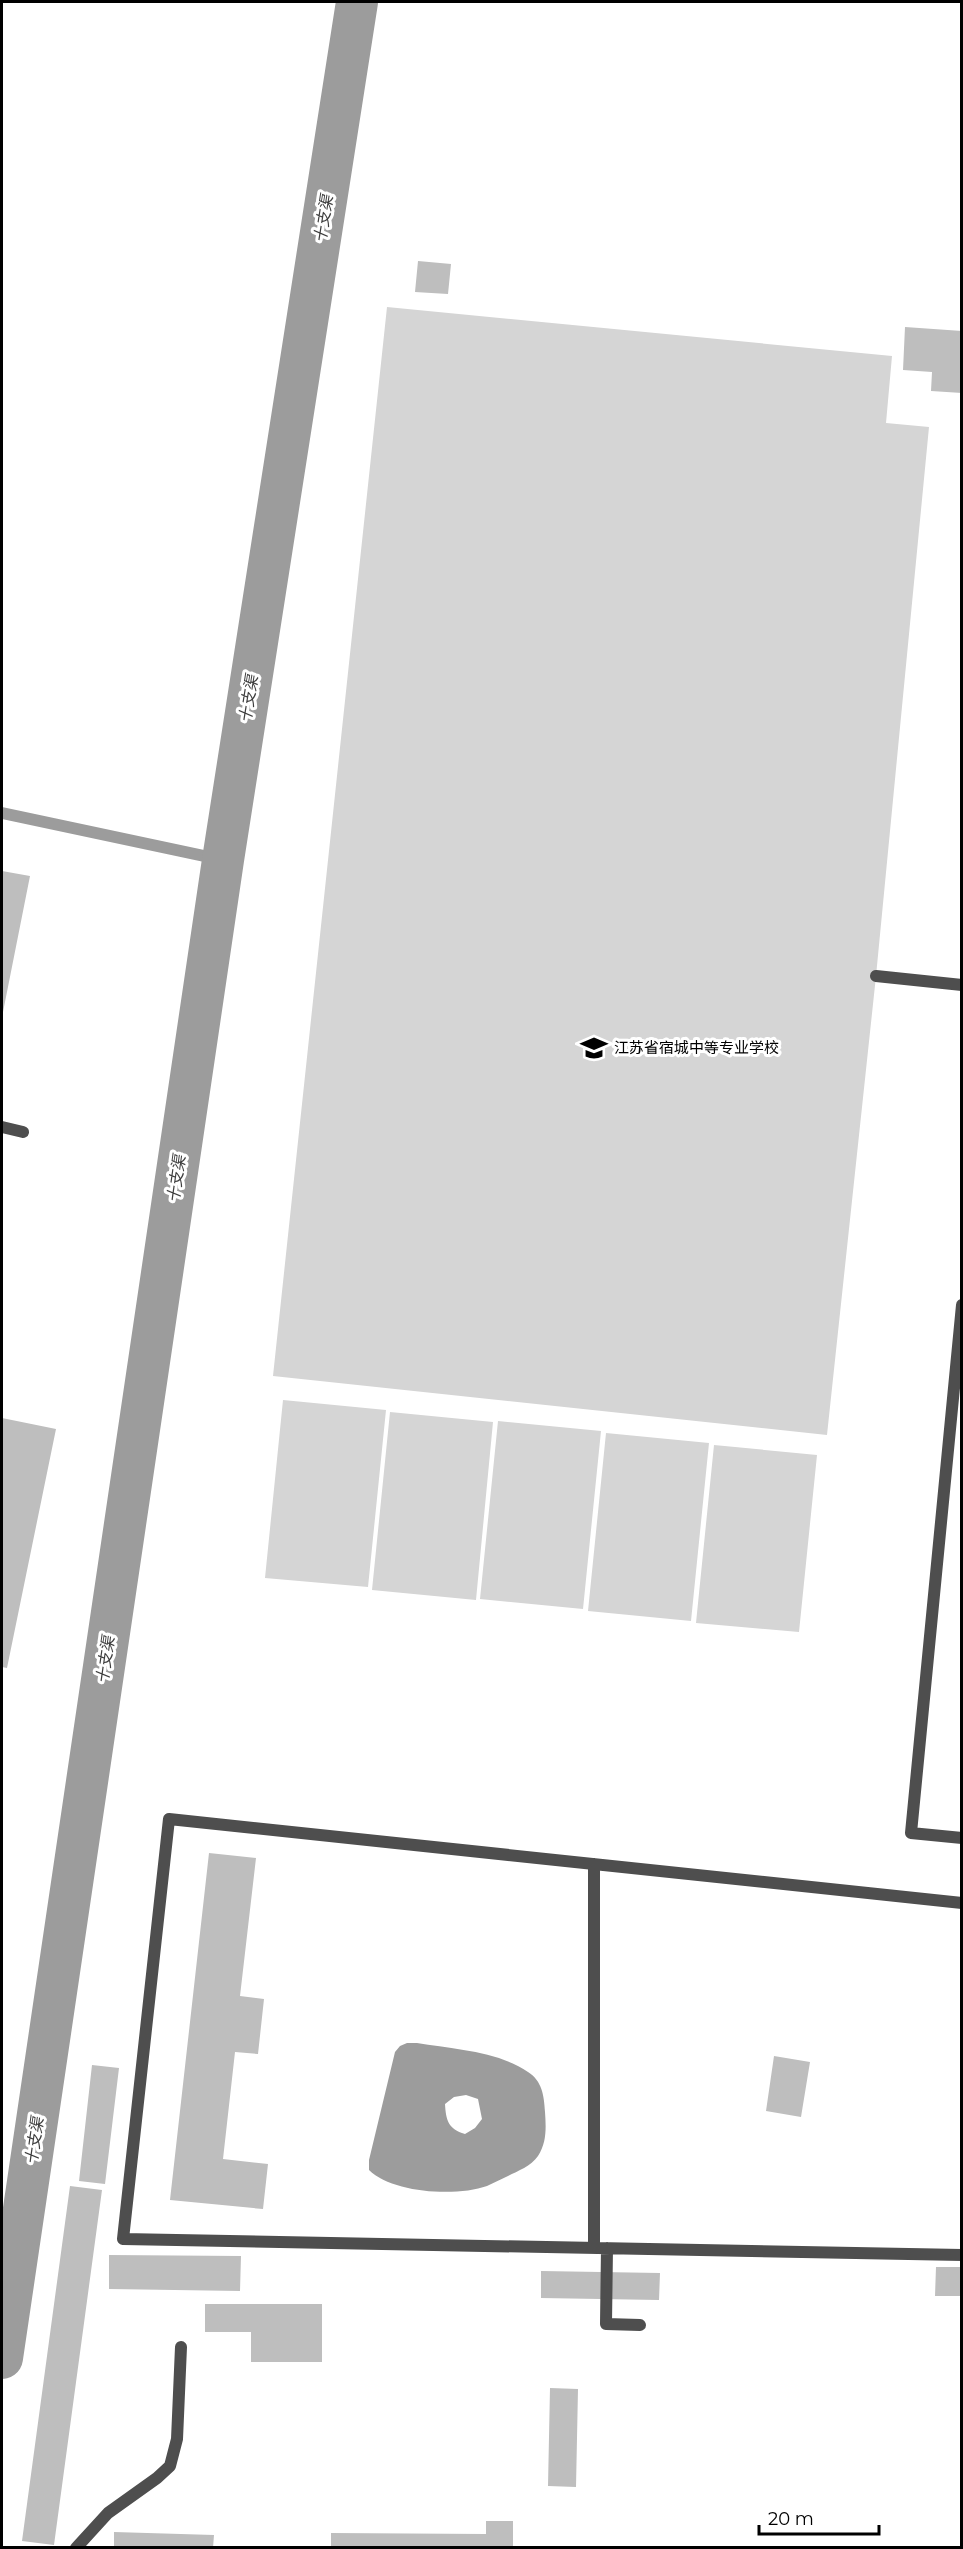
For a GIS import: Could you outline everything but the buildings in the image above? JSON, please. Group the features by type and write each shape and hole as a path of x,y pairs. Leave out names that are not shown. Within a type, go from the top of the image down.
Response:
{"lane":[{"path":"876,976 962,985"},
{"path":"2,1127 23,1132"},
{"path":"962,1305 911,1833 962,1838"},
{"path":"962,1903 169,1819 123,2239 962,2255"},
{"path":"594,1864 594,2248"},
{"path":"607,2248 606,2324 640,2325"},
{"path":"76,2547 108,2513 170,2466 177,2439 181,2347"}],"shaded area":[{"path":"387,307 892,356 886,423 929,427 876,976 827,1435 273,1376"},
{"path":"283,1400 386,1410 368,1587 265,1578"},
{"path":"390,1412 493,1422 476,1600 372,1590"},
{"path":"498,1421 601,1431 583,1609 480,1599"},
{"path":"606,1433 709,1443 691,1621 588,1611"},
{"path":"714,1445 817,1455 799,1632 696,1623"},
{"path":"417,2043 489,2055 503,2059 528,2072 536,2080 544,2100 546,2129 538,2156 524,2168 490,2185 474,2189 425,2191 393,2184 379,2178 369,2170 369,2160 395,2052 400,2046","holes":["466,2095 478,2099 482,2119 475,2128 465,2134 451,2127 447,2119 445,2104 454,2097"]}],"waterway":[{"name":"十支渠","path":"2,2358 223,860 357,2"},
{"path":"2,813 223,860"}],"place":[{"name":"江苏省宿城中等专业学校","path":"594,1048"}]}
